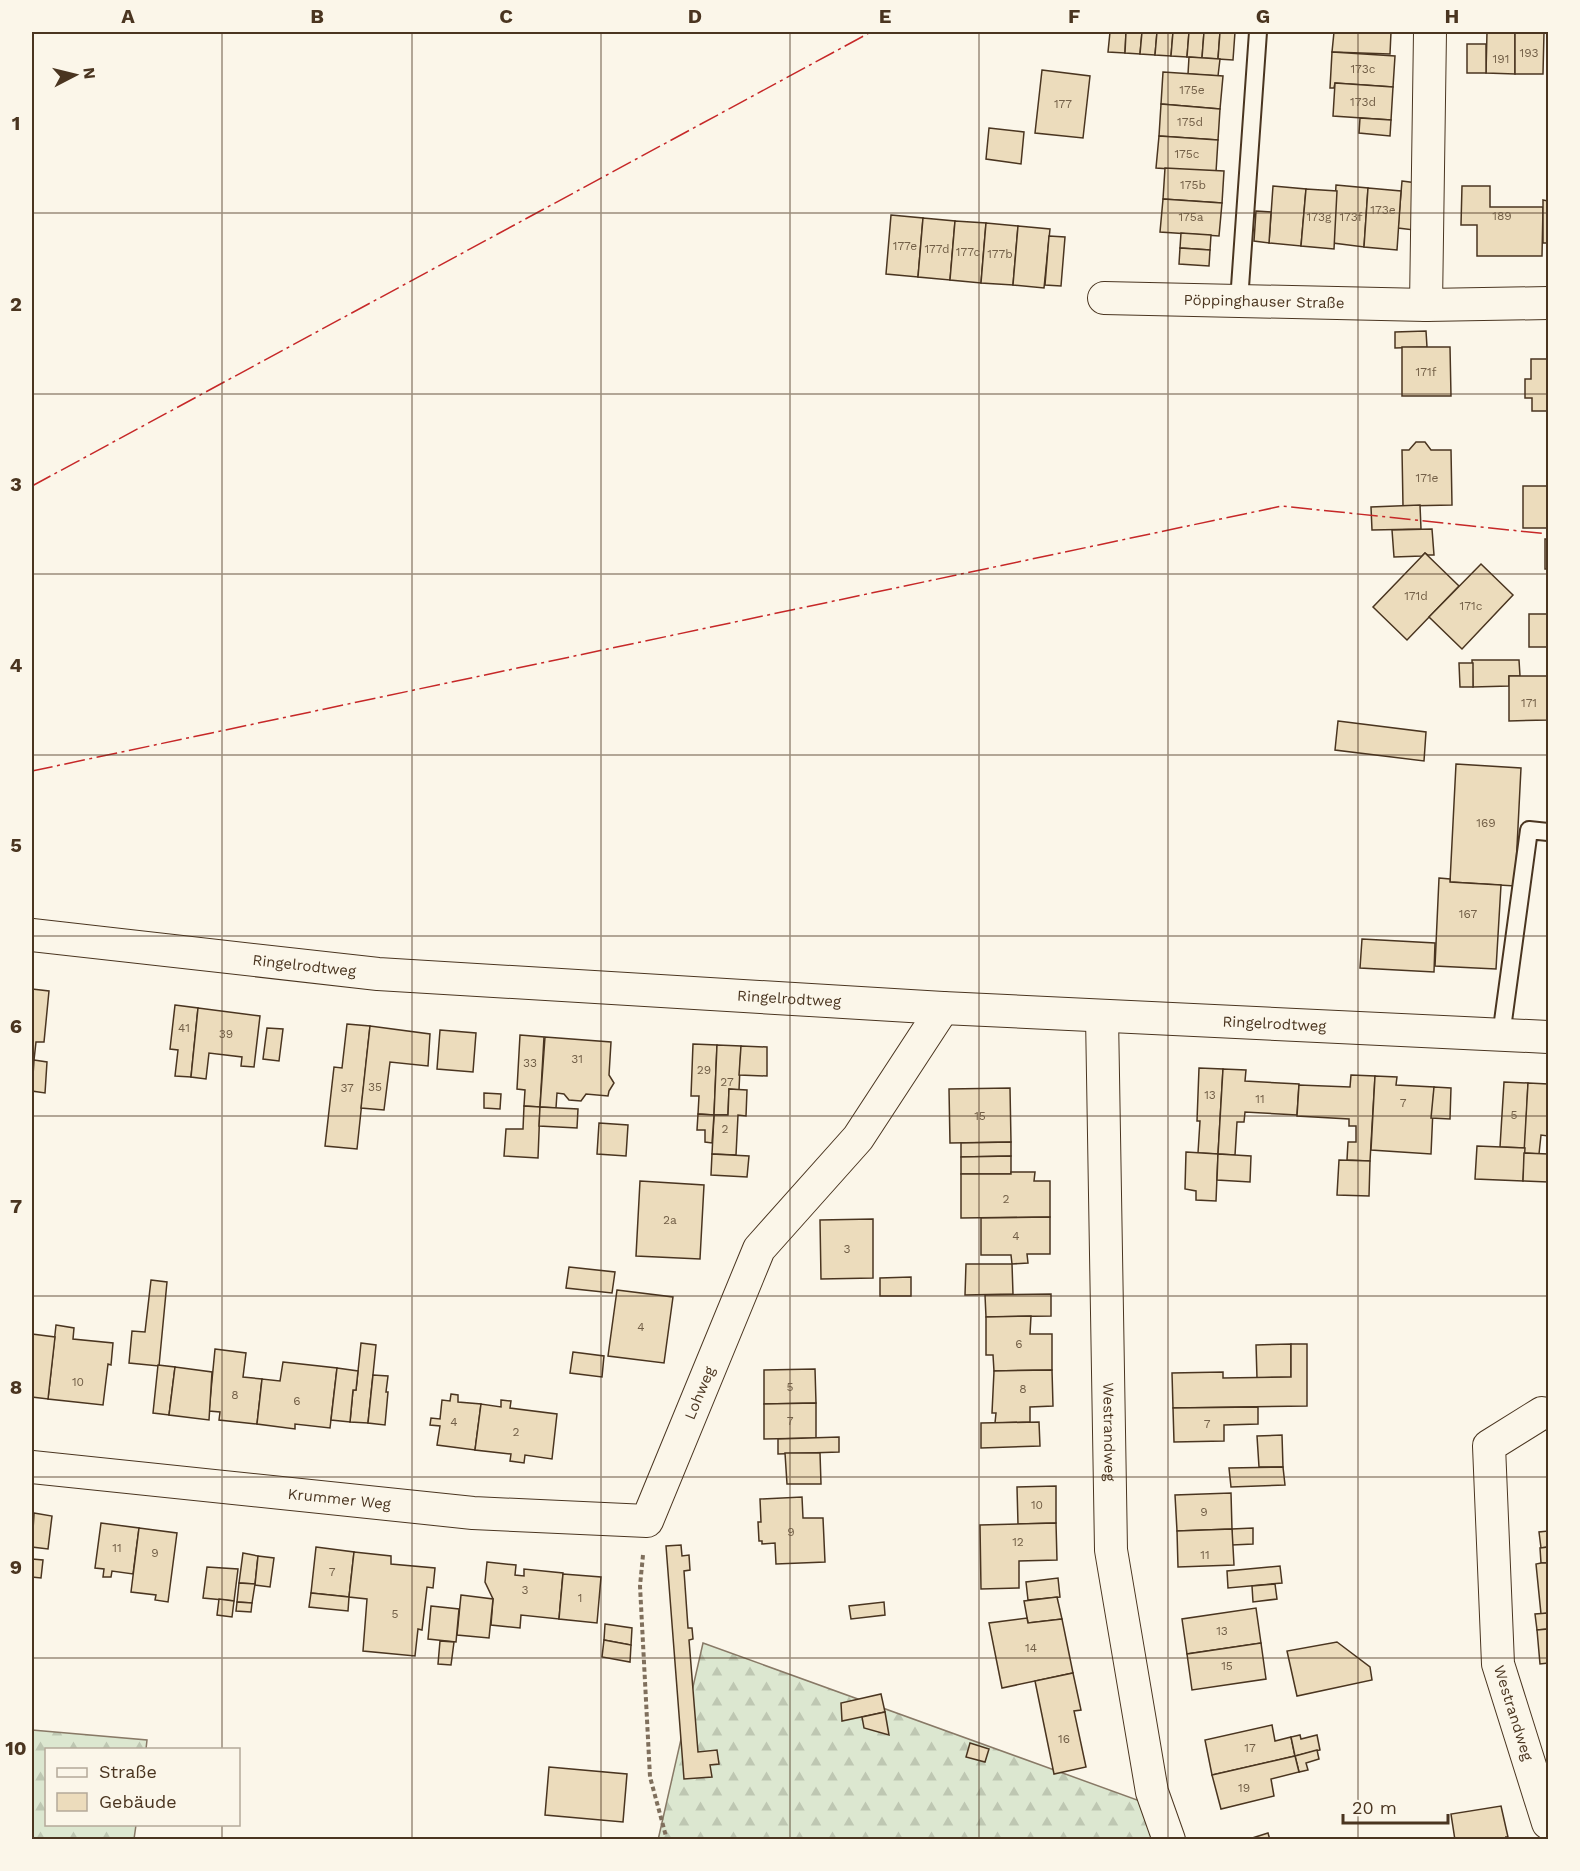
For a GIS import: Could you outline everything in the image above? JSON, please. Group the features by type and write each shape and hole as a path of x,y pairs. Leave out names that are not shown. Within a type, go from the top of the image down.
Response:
{"street":[{"path":"1426,305 1430,32"},
{"name":"Pöppinghauser Straße","path":"1104,298 1426,305 1548,303"},
{"name":"Ringelrodtweg","path":"32,935 378,974 943,1008 1548,1037"},
{"name":"Lohweg","path":"647,1521 759,1249 858,1138 943,1008"},
{"name":"Westrandweg","path":"1102,1016 1111,1550 1152,1791 1169,1839"},
{"name":"Westrandweg","path":"1545,1411 1489,1446 1498,1664 1548,1823"},
{"name":"Krummer Weg","path":"32,1467 473,1513 647,1521"}],"lane":[{"path":"1239,301 1258,32"},
{"path":"1501,1036 1529,830 1548,832"}],"path":[{"path":"647,1521 640,1586 650,1776 667,1839"}],"green space":[{"path":"703,1643 1140,1801 1153,1840 658,1840"},
{"path":"32,1730 147,1740 146,1748 45,1748 45,1826 136,1826 134,1839 32,1839"}],"building":[{"path":"1110,32 1126,32 1125,53 1108,52"},
{"path":"1126,32 1142,32 1140,54 1125,53"},
{"path":"1142,32 1157,32 1155,55 1140,54"},
{"path":"1157,32 1173,32 1171,56 1155,55"},
{"path":"1173,32 1189,32 1187,57 1171,56"},
{"path":"1189,32 1204,32 1202,58 1187,57"},
{"path":"1204,32 1220,32 1218,59 1202,58"},
{"path":"1220,32 1235,32 1233,60 1218,59"},
{"path":"1334,32 1391,32 1390,54 1332,52"},
{"path":"1487,32 1515,32 1515,74 1486,73"},
{"path":"1515,32 1544,32 1543,74 1515,74"},
{"path":"1467,44 1486,44 1486,73 1467,73"},
{"path":"1332,52 1395,56 1393,87 1335,83 1334,88 1330,88"},
{"path":"1189,57 1220,59 1218,76 1188,74"},
{"path":"1042,70 1090,76 1083,138 1035,133"},
{"path":"1163,72 1223,76 1220,109 1161,104"},
{"path":"1335,83 1393,87 1391,120 1333,116"},
{"path":"1161,104 1220,109 1218,140 1159,136"},
{"path":"1360,118 1391,120 1390,136 1359,133"},
{"path":"989,128 1024,132 1021,164 986,159"},
{"path":"1159,136 1218,140 1216,172 1156,168"},
{"path":"1165,168 1224,171 1222,203 1163,199"},
{"path":"1402,181 1417,183 1414,230 1398,228"},
{"path":"1336,185 1368,188 1364,247 1333,243"},
{"path":"1273,186 1306,189 1301,246 1269,243"},
{"path":"1462,186 1490,186 1490,207 1543,207 1542,256 1477,256 1477,225 1461,225"},
{"path":"1368,188 1401,191 1397,250 1364,247"},
{"path":"1306,189 1337,191 1334,249 1301,246"},
{"path":"1163,199 1222,203 1219,236 1160,232"},
{"path":"1543,200 1548,201 1548,243 1543,243"},
{"path":"1256,211 1271,212 1269,243 1254,241"},
{"path":"891,215 923,218 918,277 886,274"},
{"path":"923,218 955,221 950,280 918,277"},
{"path":"955,221 986,223 981,283 950,280"},
{"path":"986,223 1018,226 1013,285 981,283"},
{"path":"1018,226 1050,229 1044,288 1013,285"},
{"path":"1181,233 1211,235 1210,250 1180,248"},
{"path":"1049,236 1065,237 1061,286 1045,285"},
{"path":"1180,248 1210,250 1209,266 1179,264"},
{"path":"1426,331 1427,347 1395,348 1395,332"},
{"path":"1402,347 1450,347 1451,396 1402,396"},
{"path":"1531,359 1548,359 1548,411 1532,411 1532,398 1525,398 1525,379 1531,379"},
{"path":"1416,442 1425,442 1431,450 1451,450 1452,505 1403,506 1402,450 1409,450"},
{"path":"1523,486 1548,486 1548,528 1523,528"},
{"path":"1420,505 1421,529 1372,530 1371,507"},
{"path":"1432,529 1434,555 1425,553 1422,556 1394,557 1392,530"},
{"path":"1545,539 1548,539 1548,569 1545,569"},
{"path":"1425,553 1459,586 1407,640 1373,607"},
{"path":"1481,564 1513,595 1462,649 1429,617"},
{"path":"1529,614 1548,614 1548,647 1529,647"},
{"path":"1472,660 1519,660 1520,676 1509,676 1509,686 1473,687"},
{"path":"1459,663 1473,663 1473,687 1460,687"},
{"path":"1509,676 1548,676 1548,720 1509,721"},
{"path":"1338,721 1426,732 1424,761 1335,750"},
{"path":"1456,764 1521,768 1515,886 1450,882"},
{"path":"1439,878 1450,879 1450,882 1501,885 1496,969 1435,966"},
{"path":"1362,939 1435,943 1434,972 1360,968"},
{"path":"32,989 49,991 44,1042 36,1042 34,1060 32,1060"},
{"path":"175,1005 198,1008 191,1077 175,1076 178,1050 170,1049"},
{"path":"198,1008 260,1016 254,1067 241,1066 242,1057 209,1053 206,1079 191,1077"},
{"path":"347,1024 370,1026 357,1149 325,1146 334,1067 342,1068"},
{"path":"370,1026 430,1034 428,1066 390,1062 384,1110 361,1108"},
{"path":"267,1028 283,1029 279,1061 263,1059"},
{"path":"440,1030 476,1033 473,1072 437,1069"},
{"path":"520,1035 544,1037 540,1107 524,1106 525,1090 517,1089"},
{"path":"545,1037 611,1042 609,1075 614,1083 608,1096 586,1094 581,1101 569,1100 564,1094 557,1093 556,1108 540,1107"},
{"path":"693,1044 717,1045 714,1115 698,1114 699,1096 691,1096"},
{"path":"717,1045 741,1046 739,1090 729,1089 728,1115 714,1115"},
{"path":"741,1046 767,1047 767,1076 739,1075"},
{"path":"34,1060 47,1062 45,1093 32,1091"},
{"path":"1199,1068 1223,1069 1218,1154 1198,1153"},
{"path":"1223,1069 1246,1070 1245,1081 1299,1084 1297,1115 1245,1112 1244,1122 1237,1122 1235,1155 1218,1154"},
{"path":"1351,1075 1375,1076 1370,1161 1347,1160 1348,1142 1356,1142 1356,1126 1349,1126 1349,1119 1297,1116 1299,1085 1350,1087"},
{"path":"1375,1076 1397,1077 1396,1085 1434,1087 1431,1154 1371,1150"},
{"path":"1504,1082 1528,1083 1525,1148 1500,1147"},
{"path":"1528,1083 1548,1084 1548,1136 1541,1135 1539,1154 1524,1153"},
{"path":"1434,1087 1451,1088 1450,1119 1431,1118"},
{"path":"1010,1088 1011,1142 950,1143 949,1089"},
{"path":"729,1089 747,1090 746,1116 738,1115 736,1155 712,1154 714,1115 728,1115"},
{"path":"484,1093 501,1094 500,1109 484,1108"},
{"path":"524,1106 540,1107 538,1158 504,1156 506,1129 523,1129"},
{"path":"540,1107 578,1109 577,1128 539,1126"},
{"path":"698,1114 714,1115 712,1143 705,1142 705,1130 697,1130"},
{"path":"599,1123 628,1125 626,1156 597,1154"},
{"path":"1011,1142 1011,1156 961,1157 961,1143"},
{"path":"1477,1146 1525,1148 1523,1181 1475,1179"},
{"path":"1186,1152 1218,1154 1216,1201 1196,1200 1196,1191 1185,1189"},
{"path":"1524,1153 1548,1154 1548,1182 1523,1181"},
{"path":"712,1154 749,1156 747,1177 711,1175"},
{"path":"1218,1154 1251,1156 1250,1182 1217,1180"},
{"path":"1011,1156 1011,1174 961,1174 961,1157"},
{"path":"1339,1160 1370,1161 1369,1196 1337,1195"},
{"path":"1011,1172 1035,1172 1034,1181 1050,1181 1050,1217 961,1218 961,1174 1011,1174"},
{"path":"640,1181 704,1185 700,1259 636,1256"},
{"path":"1050,1217 1050,1254 1027,1254 1028,1263 1012,1264 1011,1255 981,1255 981,1218"},
{"path":"873,1219 873,1278 821,1279 820,1220"},
{"path":"966,1264 1012,1264 1013,1294 965,1295"},
{"path":"569,1267 615,1272 612,1293 566,1288"},
{"path":"911,1277 911,1296 880,1296 880,1278"},
{"path":"151,1280 167,1282 159,1366 129,1363 132,1331 145,1332"},
{"path":"617,1290 673,1297 664,1363 608,1356"},
{"path":"1051,1294 1051,1316 986,1317 985,1295"},
{"path":"1031,1316 1030,1334 1052,1334 1052,1370 994,1371 993,1355 986,1355 986,1317"},
{"path":"56,1325 74,1328 73,1339 113,1343 103,1405 48,1399"},
{"path":"32,1334 55,1337 48,1399 32,1397"},
{"path":"361,1343 376,1345 368,1423 350,1422"},
{"path":"1291,1344 1291,1377 1257,1378 1256,1345"},
{"path":"1291,1344 1307,1344 1307,1406 1173,1408 1172,1373 1223,1372 1223,1378 1291,1377"},
{"path":"215,1349 246,1353 243,1377 262,1379 257,1424 219,1420 220,1412 209,1411"},
{"path":"573,1352 604,1356 602,1377 570,1373"},
{"path":"283,1362 337,1368 330,1428 295,1424 295,1429 257,1424 262,1379 280,1381"},
{"path":"158,1365 175,1367 169,1415 153,1413"},
{"path":"175,1367 212,1372 209,1420 169,1415"},
{"path":"337,1368 358,1371 356,1390 353,1390 350,1422 331,1420"},
{"path":"815,1369 816,1403 764,1404 764,1370"},
{"path":"1052,1370 1053,1406 1030,1407 1030,1422 995,1423 996,1413 992,1413 994,1371"},
{"path":"373,1375 388,1376 385,1425 368,1423"},
{"path":"451,1394 458,1395 458,1402 481,1404 475,1450 437,1445 440,1426 430,1425 431,1418 440,1419 442,1400 450,1401"},
{"path":"501,1400 511,1401 510,1408 557,1414 552,1459 525,1455 524,1463 510,1461 511,1454 475,1450 481,1404 501,1407"},
{"path":"816,1403 816,1438 764,1439 764,1404"},
{"path":"1258,1407 1258,1424 1224,1425 1224,1441 1174,1442 1173,1408"},
{"path":"1039,1422 1040,1446 981,1448 981,1423"},
{"path":"1282,1435 1283,1467 1259,1467 1257,1436"},
{"path":"839,1437 839,1452 778,1454 778,1439"},
{"path":"785,1453 820,1453 821,1484 787,1484"},
{"path":"1283,1467 1285,1485 1231,1487 1229,1468"},
{"path":"1056,1486 1056,1523 1018,1524 1017,1487"},
{"path":"1231,1493 1232,1529 1177,1531 1175,1495"},
{"path":"802,1497 803,1518 823,1518 825,1562 776,1564 775,1543 762,1544 762,1541 759,1541 760,1499"},
{"path":"34,1513 52,1516 48,1549 32,1547"},
{"path":"101,1523 139,1528 133,1574 112,1571 111,1577 103,1577 104,1569 95,1568"},
{"path":"1056,1523 1057,1560 1019,1561 1019,1588 981,1589 980,1525"},
{"path":"139,1528 177,1533 168,1602 155,1600 156,1595 131,1592"},
{"path":"1253,1528 1253,1544 1232,1545 1232,1529"},
{"path":"1232,1529 1234,1565 1178,1567 1177,1531"},
{"path":"1548,1531 1548,1547 1541,1548 1539,1532"},
{"path":"681,1545 682,1556 689,1555 690,1570 684,1571 688,1628 692,1628 693,1639 689,1640 698,1752 717,1750 719,1764 710,1765 712,1777 684,1779 666,1546"},
{"path":"316,1547 354,1552 349,1597 311,1593"},
{"path":"1548,1547 1548,1563 1541,1563 1540,1548"},
{"path":"354,1552 391,1556 391,1564 435,1568 433,1588 427,1587 422,1630 418,1629 415,1656 363,1651 367,1599 349,1597"},
{"path":"243,1553 258,1556 255,1584 239,1583"},
{"path":"258,1556 274,1558 270,1587 255,1585"},
{"path":"32,1559 43,1560 41,1578 32,1577"},
{"path":"487,1562 516,1565 515,1575 524,1576 524,1569 563,1573 559,1619 521,1615 520,1628 491,1625 493,1599 485,1582"},
{"path":"1548,1563 1548,1613 1541,1614 1536,1564"},
{"path":"1280,1566 1282,1583 1228,1588 1227,1571"},
{"path":"207,1567 238,1569 234,1601 203,1598"},
{"path":"563,1574 601,1577 597,1623 559,1619"},
{"path":"1058,1578 1060,1597 1028,1600 1026,1582"},
{"path":"239,1583 255,1584 252,1603 237,1602"},
{"path":"1275,1584 1277,1599 1253,1602 1252,1586"},
{"path":"311,1593 349,1597 348,1611 309,1607"},
{"path":"461,1595 493,1599 489,1638 457,1635"},
{"path":"1057,1597 1062,1619 1028,1623 1024,1601"},
{"path":"219,1599 234,1601 232,1617 217,1615"},
{"path":"237,1602 252,1603 251,1612 236,1611"},
{"path":"884,1602 885,1615 851,1619 849,1606"},
{"path":"431,1606 459,1609 456,1642 428,1639"},
{"path":"1256,1608 1261,1643 1187,1654 1182,1619"},
{"path":"1548,1613 1548,1629 1537,1630 1535,1614"},
{"path":"1027,1618 1028,1623 1062,1619 1073,1673 1002,1688 989,1623"},
{"path":"605,1624 632,1628 631,1645 604,1640"},
{"path":"1548,1629 1548,1663 1540,1664 1537,1630"},
{"path":"604,1640 631,1645 630,1662 602,1657"},
{"path":"440,1641 454,1642 451,1665 438,1664"},
{"path":"1337,1642 1370,1667 1372,1680 1297,1696 1287,1651"},
{"path":"1261,1643 1266,1679 1192,1690 1187,1654"},
{"path":"1073,1673 1081,1710 1074,1711 1086,1767 1054,1774 1035,1681"},
{"path":"881,1694 885,1712 842,1721 841,1703"},
{"path":"885,1712 889,1735 864,1728 862,1717"},
{"path":"1272,1725 1275,1741 1291,1737 1295,1756 1212,1775 1205,1740"},
{"path":"1300,1735 1301,1739 1317,1735 1320,1750 1295,1756 1291,1737"},
{"path":"970,1743 989,1749 985,1762 966,1757"},
{"path":"1317,1750 1319,1759 1306,1763 1308,1770 1299,1772 1295,1756"},
{"path":"1295,1756 1299,1772 1271,1779 1274,1796 1221,1809 1212,1775"},
{"path":"549,1767 627,1774 623,1822 545,1815"},
{"path":"1501,1806 1507,1840 1455,1840 1451,1814"},
{"path":"1268,1833 1270,1840 1246,1840"}],"power":[{"path":"32,486 871,32"},
{"path":"32,771 1282,506 1548,534"}]}
